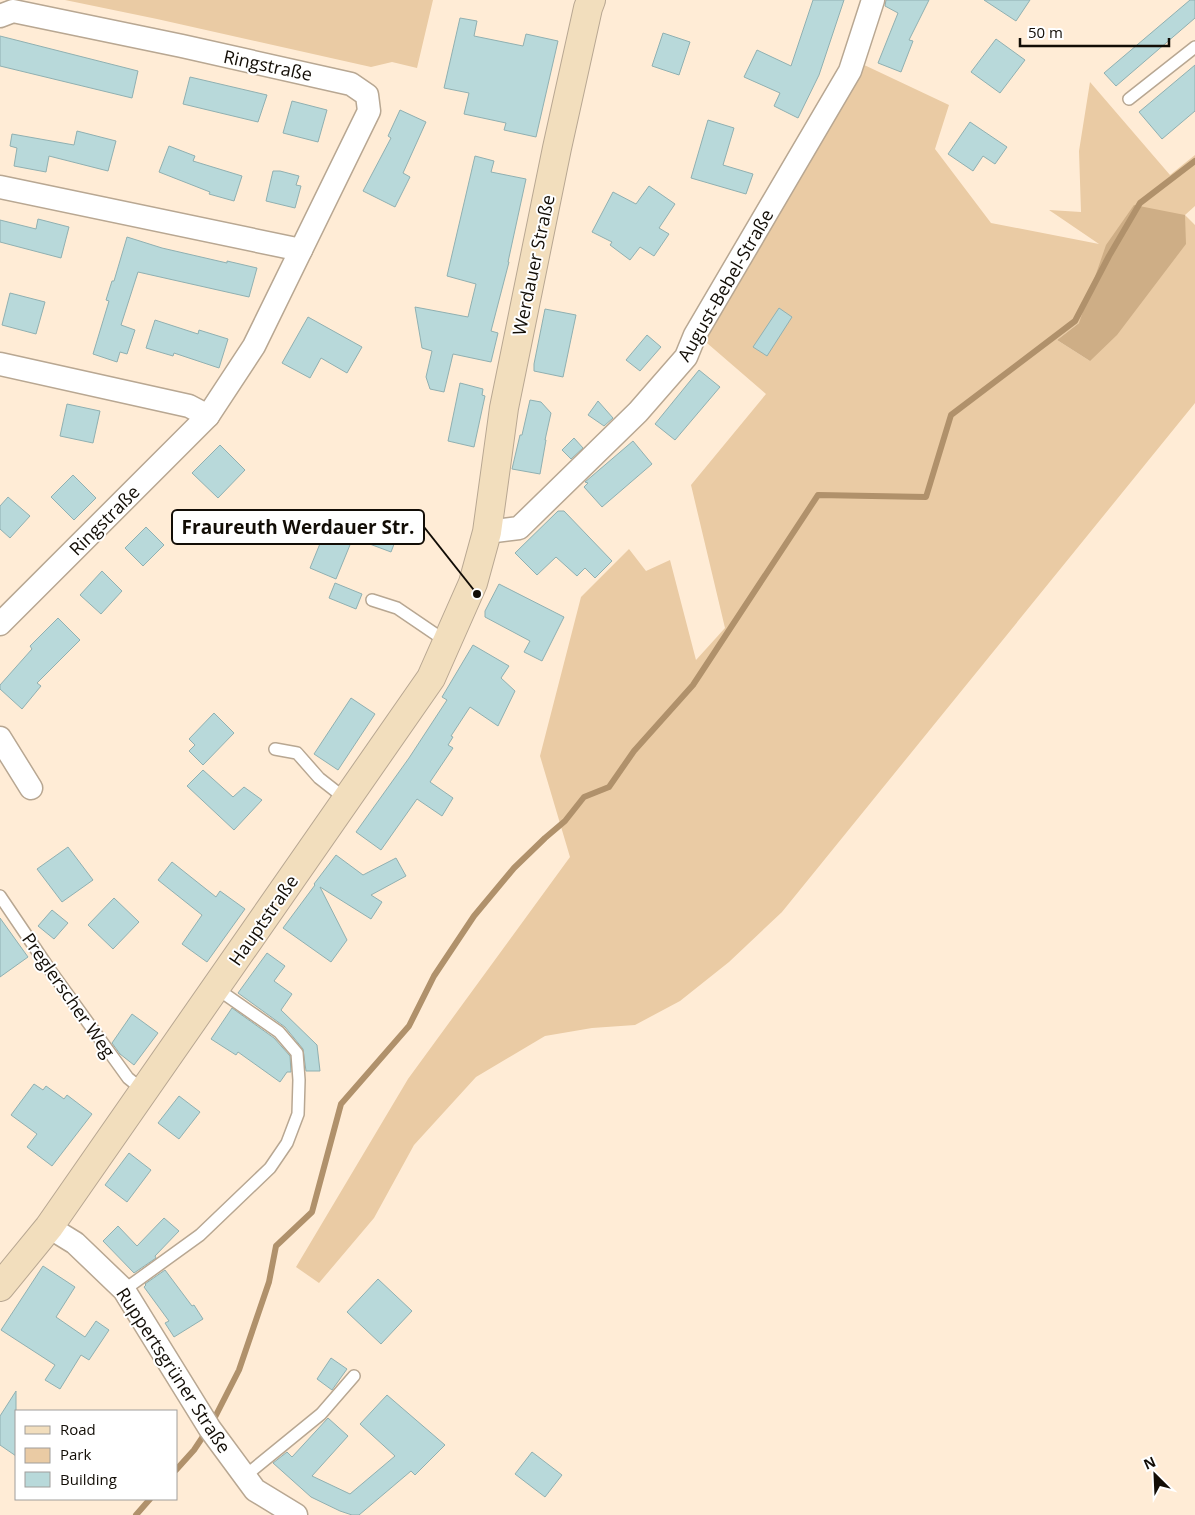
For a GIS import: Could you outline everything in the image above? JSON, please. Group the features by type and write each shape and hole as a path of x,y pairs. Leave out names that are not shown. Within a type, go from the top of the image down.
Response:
{"main road":[{"name":"Werdauer Straße","path":"487,532 504,408 555,158 591,0"},
{"name":"Hauptstraße","path":"0,1287 49,1227 431,678 473,583 487,532"}],"street":[{"name":"August-Bebel-Straße","path":"487,532 519,528 638,412 686,357 695,335 850,71 873,0"},
{"name":"Ringstraße","path":"0,16 13,11 351,84 367,95 369,111 254,346 208,416 0,624"},
{"path":"0,187 301,250"},
{"path":"0,364 189,406 208,416"},
{"path":"0,738 32,788"},
{"name":"Ruppertsgrüner Straße","path":"49,1227 75,1243 124,1290 210,1429 255,1490 296,1515"}],"lane":[{"path":"1130,99 1195,47"},
{"path":"372,600 397,608 447,642"},
{"path":"275,749 297,753 319,778 346,800"},
{"name":"Preglerscher Weg","path":"0,896 50,970 128,1078 144,1091"},
{"path":"124,1290 200,1235 270,1168 287,1143 298,1114 298,1053 280,1032 216,988"},
{"path":"245,1476 321,1414 354,1376"}],"green space":[{"path":"65,0 433,0 417,68 392,62 371,67"},
{"path":"860,63 949,105 935,149 991,223 1099,244 1049,210 1081,212 1079,151 1090,82 1170,175 1195,155 1195,206 1185,215 1195,225 1195,403 782,912 729,962 680,1001 635,1025 592,1028 545,1036 476,1077 414,1145 374,1218 319,1283 296,1267 408,1079 570,857 540,756 581,597 629,549 646,571 670,560 696,660 725,628 691,485 766,394 700,337","holes":["1079,323 1090,361 1057,340"]}],"shaded area":[{"path":"1134,205 1185,215 1186,244 1117,335 1090,361 1057,340 1079,323 1106,245"}],"building":[{"path":"813,0 844,0 819,75 798,118 774,106 780,93 744,77 757,50 791,66"},
{"path":"886,0 929,0 909,40 913,41 901,72 878,63 898,13 885,6"},
{"path":"984,0 1030,0 1016,21"},
{"path":"1190,0 1195,0 1195,18 1116,86 1104,73"},
{"path":"460,18 477,21 474,36 523,46 526,34 558,41 536,137 504,130 506,123 464,114 469,93 444,88"},
{"path":"663,33 690,42 679,75 652,66"},
{"path":"0,36 138,71 132,98 0,66"},
{"path":"996,39 1025,60 1000,93 971,72"},
{"path":"1195,65 1195,111 1162,139 1139,112"},
{"path":"190,77 267,95 258,122 183,104"},
{"path":"292,101 327,110 318,142 283,133"},
{"path":"400,110 426,122 403,173 410,177 395,207 363,191 391,138 388,136"},
{"path":"708,120 734,128 723,165 753,174 746,194 691,178"},
{"path":"970,122 1007,147 995,164 983,156 973,171 948,154"},
{"path":"77,131 116,141 108,171 49,156 46,172 14,166 17,148 10,146 12,134 74,145"},
{"path":"169,146 195,156 193,161 242,176 234,201 209,194 210,192 159,172"},
{"path":"475,156 494,161 491,172 526,179 509,262 491,331 498,333 491,362 453,354 444,392 430,389 426,377 432,351 422,348 415,307 468,317 476,284 447,276"},
{"path":"273,171 299,176 296,185 301,186 295,208 266,201"},
{"path":"649,186 675,204 659,228 669,234 654,256 640,247 630,260 610,245 612,242 592,232 613,192 636,204"},
{"path":"38,219 69,227 61,258 0,242 0,220 36,229"},
{"path":"127,237 162,248 257,268 249,297 138,272 121,325 135,330 127,354 120,352 117,362 93,354 109,301 106,300 112,281 114,281"},
{"path":"10,293 45,302 36,334 2,325"},
{"path":"779,308 792,317 767,356 753,347"},
{"path":"545,309 576,315 563,377 534,371"},
{"path":"308,317 362,347 347,373 321,358 310,378 282,363"},
{"path":"155,320 198,334 199,330 228,339 219,368 174,353 173,356 146,348"},
{"path":"647,335 661,347 640,371 626,360"},
{"path":"699,370 720,387 675,440 655,424"},
{"path":"460,383 483,389 482,395 485,396 474,447 448,441"},
{"path":"530,400 541,402 551,413 540,474 512,469"},
{"path":"598,401 613,418 604,426 588,415"},
{"path":"67,404 100,411 93,443 60,436"},
{"path":"574,438 583,448 571,459 562,450"},
{"path":"633,441 652,464 602,507 584,487 588,483 585,482"},
{"path":"220,445 245,470 218,498 192,473"},
{"path":"73,475 96,498 74,520 51,497"},
{"path":"8,497 30,516 10,538 0,529 0,506"},
{"path":"558,511 564,511 612,561 595,578 585,568 577,576 556,557 537,575 515,553"},
{"path":"358,519 398,534 391,552 351,537"},
{"path":"146,527 164,545 143,566 125,548"},
{"path":"326,529 352,540 336,579 310,568"},
{"path":"102,571 122,591 101,614 80,595"},
{"path":"335,583 362,594 356,609 329,598"},
{"path":"499,584 564,617 542,661 524,652 530,641 485,617 485,611"},
{"path":"58,618 80,640 37,683 41,686 22,709 0,689 0,685 32,649 30,646"},
{"path":"473,645 509,666 501,678 515,691 498,726 470,707 451,736 453,737 448,745 453,748 430,782 453,798 442,816 417,799 381,850 356,832 409,758 447,700 442,697"},
{"path":"351,698 375,714 338,770 314,754"},
{"path":"214,713 234,733 203,765 189,751 195,745 189,739"},
{"path":"203,770 233,797 244,787 262,800 234,830 187,786"},
{"path":"68,847 93,880 62,902 37,869"},
{"path":"336,855 363,875 396,858 406,876 371,895 382,902 371,919 320,887 347,940 331,962 283,928"},
{"path":"172,862 216,897 220,891 245,909 207,962 182,944 202,915 158,880"},
{"path":"114,898 139,922 113,949 88,925"},
{"path":"52,910 68,923 54,939 38,926"},
{"path":"0,918 28,957 0,977"},
{"path":"267,953 285,966 274,981 292,994 281,1010 317,1045 320,1071 306,1071 303,1049 285,1027 238,993"},
{"path":"232,1008 274,1038 290,1056 291,1072 287,1072 280,1082 238,1052 236,1055 211,1039"},
{"path":"132,1014 158,1033 134,1065 120,1054 112,1043"},
{"path":"34,1084 43,1090 46,1086 64,1099 67,1095 92,1114 52,1166 27,1147 37,1134 11,1115"},
{"path":"179,1096 200,1112 179,1139 158,1123"},
{"path":"129,1153 151,1170 127,1202 105,1185"},
{"path":"164,1218 179,1231 155,1256 156,1258 134,1273 103,1241 118,1226 137,1246"},
{"path":"43,1266 75,1287 56,1317 85,1337 96,1321 109,1330 89,1360 81,1355 60,1389 45,1380 55,1365 1,1330"},
{"path":"165,1270 203,1319 174,1337 165,1323 169,1321 144,1287 145,1284"},
{"path":"378,1279 412,1311 381,1344 347,1312"},
{"path":"331,1358 347,1369 332,1390 317,1379"},
{"path":"16,1391 15,1455 0,1445 0,1416"},
{"path":"387,1395 445,1445 415,1475 411,1471 359,1515 340,1511 311,1497 273,1463 287,1452 292,1457 328,1418 348,1436 312,1476 350,1494 395,1456 360,1424"},
{"path":"532,1452 562,1475 545,1497 515,1474"}],"waterway":[{"path":"212,1423 239,1370 269,1282 276,1246 312,1212 341,1104 409,1026 434,976 474,916 514,868 565,821 584,797 609,787 634,751 693,685 818,495 926,497 951,415 1075,321 1109,256 1140,203 1195,161"},
{"path":"178,1468 194,1450 206,1432"},
{"path":"136,1515 149,1500"}],"place":[{"name":"Fraureuth Werdauer Str.","path":"477,594"}]}
